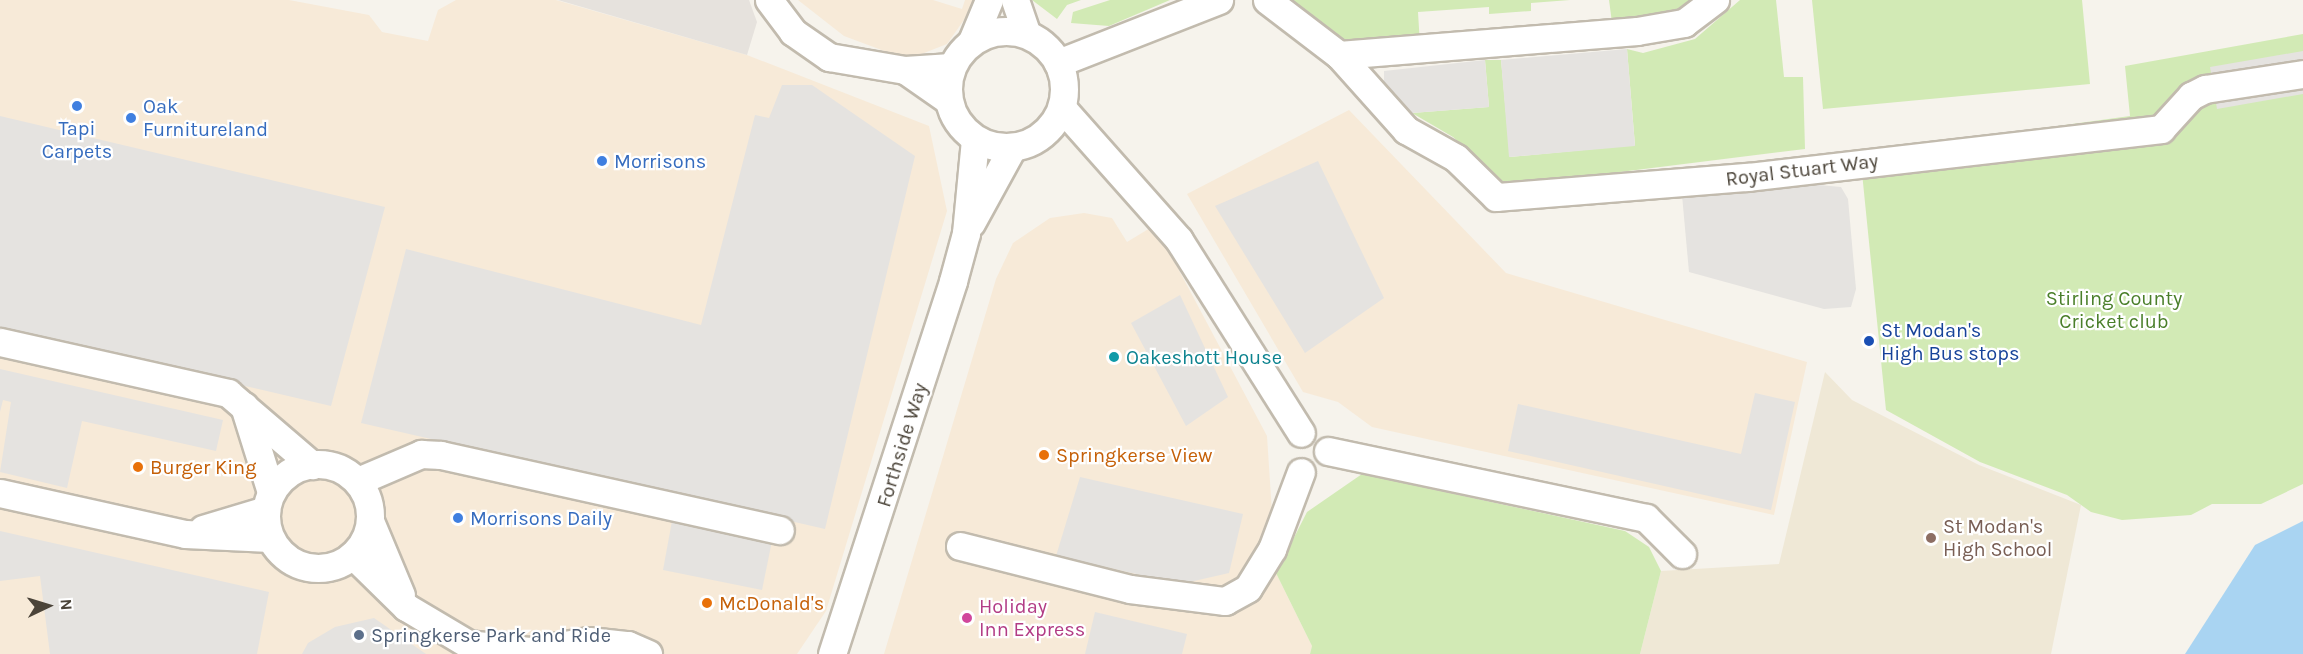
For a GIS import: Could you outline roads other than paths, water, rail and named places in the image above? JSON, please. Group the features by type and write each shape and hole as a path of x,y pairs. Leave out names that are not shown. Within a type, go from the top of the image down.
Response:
{"street":[{"path":"769,0 793,32 829,57 905,70 951,67"},
{"path":"948,100 951,67 972,41 989,0"},
{"path":"905,70 948,100 961,127 975,139 1012,148 1044,134 1062,108 1065,87 1058,63 1026,32 1015,0"},
{"path":"1058,63 1219,0"},
{"name":"Royal Stuart Way","path":"1267,0 1339,55 1406,130 1456,158 1496,197 1747,177 2161,129 2191,96 2205,90 2303,74"},
{"path":"1339,55 1637,31 1684,23 1715,0"},
{"path":"972,41 990,32 1026,32"},
{"path":"1062,108 1179,240 1301,433"},
{"name":"Forthside Way","path":"966,233 975,139"},
{"name":"Forthside Way","path":"832,654 966,233 1012,148"},
{"path":"0,342 228,393 244,404 312,465"},
{"path":"244,404 268,501 270,538 292,562 314,569 332,567 353,555 370,521"},
{"path":"1301,433 1317,434 1328,451 1646,518 1682,554"},
{"path":"1301,433 1287,453 1301,472"},
{"path":"1301,472 1320,469 1328,451"},
{"path":"358,481 421,454 441,454 780,530"},
{"path":"185,534 268,501 295,470 312,465 330,466 358,481 370,521 406,607"},
{"path":"960,546 1130,589 1224,601 1248,588 1272,549 1301,472"},
{"path":"0,494 185,534 270,538"},
{"path":"353,555 406,607 468,644 529,651 589,641 628,645 648,654"}],"water":[{"path":"2303,521 2303,654 2185,654 2255,545"}],"place":[{"name":"Tapi Carpets","path":"77,106"},
{"name":"Oak Furnitureland","path":"131,118"},
{"name":"Morrisons","path":"602,161"},
{"name":"St Modan's High Bus stops","path":"1869,341"},
{"name":"Oakeshott House","path":"1114,357"},
{"name":"Springkerse View","path":"1044,455"},
{"name":"Burger King","path":"138,467"},
{"name":"Morrisons Daily","path":"458,518"},
{"name":"St Modan's High School","path":"1931,538"},
{"name":"McDonald's","path":"707,603"},
{"name":"Holiday Inn Express","path":"967,618"},
{"name":"Springkerse Park and Ride","path":"359,635"}],"park label":[{"name":"Stirling County Cricket club","path":"2114,310"}]}
